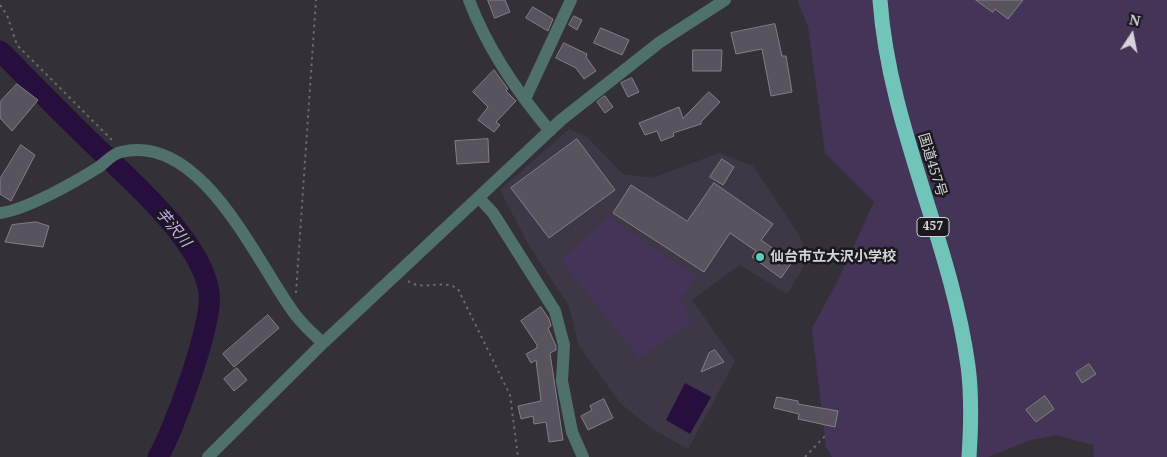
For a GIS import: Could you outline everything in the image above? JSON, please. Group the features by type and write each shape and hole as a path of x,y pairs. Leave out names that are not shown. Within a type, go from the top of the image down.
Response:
{"highway":[{"name":"国道457号","path":"880,0 882,32 894,94 955,299 968,366 971,423 969,457"}],"street":[{"path":"469,0 484,35 525,99 550,131"},
{"path":"525,99 571,0"},
{"path":"700,0 719,3"},
{"path":"208,457 323,343 480,199 550,131 660,42 719,3"},
{"path":"0,213 25,207 99,167 120,152 154,152 168,157 194,175 217,196 295,315 323,343"},
{"path":"480,199 493,213 555,311 564,345 562,381 572,432 583,457"}],"path":[{"path":"295,315 316,0"},
{"path":"0,5 8,15 17,45 120,152"},
{"path":"400,271 409,282 421,287 445,284 452,285 458,289 510,396 518,457"},
{"path":"805,457 824,436"}],"shaded area":[{"path":"797,0 1167,0 1167,457 1094,457 1093,445 1056,435 1031,440 988,457 832,457 826,447 812,328 838,280 874,202 825,153 808,26"},
{"name":"仙台市立大沢小学校","path":"569,129 587,137 623,174 652,178 719,153 753,166 799,235 808,260 787,294 740,265 692,300 735,361 688,449 652,429 620,403 579,346 569,306 528,244 500,190"},
{"path":"608,217 697,277 680,297 692,322 639,358 561,261"},
{"path":"685,383 711,397 690,434 666,420"}],"building":[{"path":"488,0 505,0 510,12 495,18"},
{"path":"976,0 1023,0 1008,19 995,9 993,12"},
{"path":"533,7 553,19 548,31 526,18"},
{"path":"574,16 582,20 577,30 569,25"},
{"path":"775,24 782,56 786,56 792,92 771,96 762,49 736,54 731,33"},
{"path":"601,28 629,40 622,55 594,43"},
{"path":"564,43 587,54 586,57 596,71 584,79 576,68 556,58"},
{"path":"693,50 722,50 721,71 693,71"},
{"path":"494,70 508,89 506,91 516,101 496,122 500,125 494,132 478,120 488,107 473,92"},
{"path":"632,78 639,92 628,97 621,83"},
{"path":"17,84 38,100 12,131 0,118 0,102"},
{"path":"709,92 720,102 701,124 673,133 674,136 661,141 657,131 645,135 639,123 679,107 683,118"},
{"path":"605,96 613,107 605,113 597,102"},
{"path":"488,139 489,162 457,164 455,141"},
{"path":"577,139 615,190 549,238 511,188"},
{"path":"21,145 35,155 11,201 0,194 0,179"},
{"path":"722,159 734,167 723,185 710,177"},
{"path":"714,183 773,224 761,240 792,262 781,278 752,257 756,251 730,233 704,272 613,213 631,185 687,221"},
{"path":"36,222 49,226 43,247 5,242 12,225"},
{"path":"541,307 549,319 551,326 548,328 556,346 556,350 550,353 563,440 549,442 546,422 534,424 533,416 521,419 518,406 541,401 536,360 531,363 526,354 537,348 537,345 521,321"},
{"path":"268,315 279,328 234,367 223,354"},
{"path":"715,350 724,362 701,372 709,353"},
{"path":"1089,364 1096,374 1082,383 1076,373"},
{"path":"237,368 247,380 234,391 224,379"},
{"path":"1045,396 1054,409 1036,422 1026,410"},
{"path":"777,397 798,401 798,404 838,411 835,427 798,419 799,414 774,408"},
{"path":"604,399 613,418 588,430 581,416 592,410 590,406"}],"waterway":[{"name":"芋沢川","path":"0,51 161,211 192,251 203,272 209,292 209,306 205,326 182,401 158,457"}],"place":[{"name":"仙台市立大沢小学校","path":"760,257"}]}
